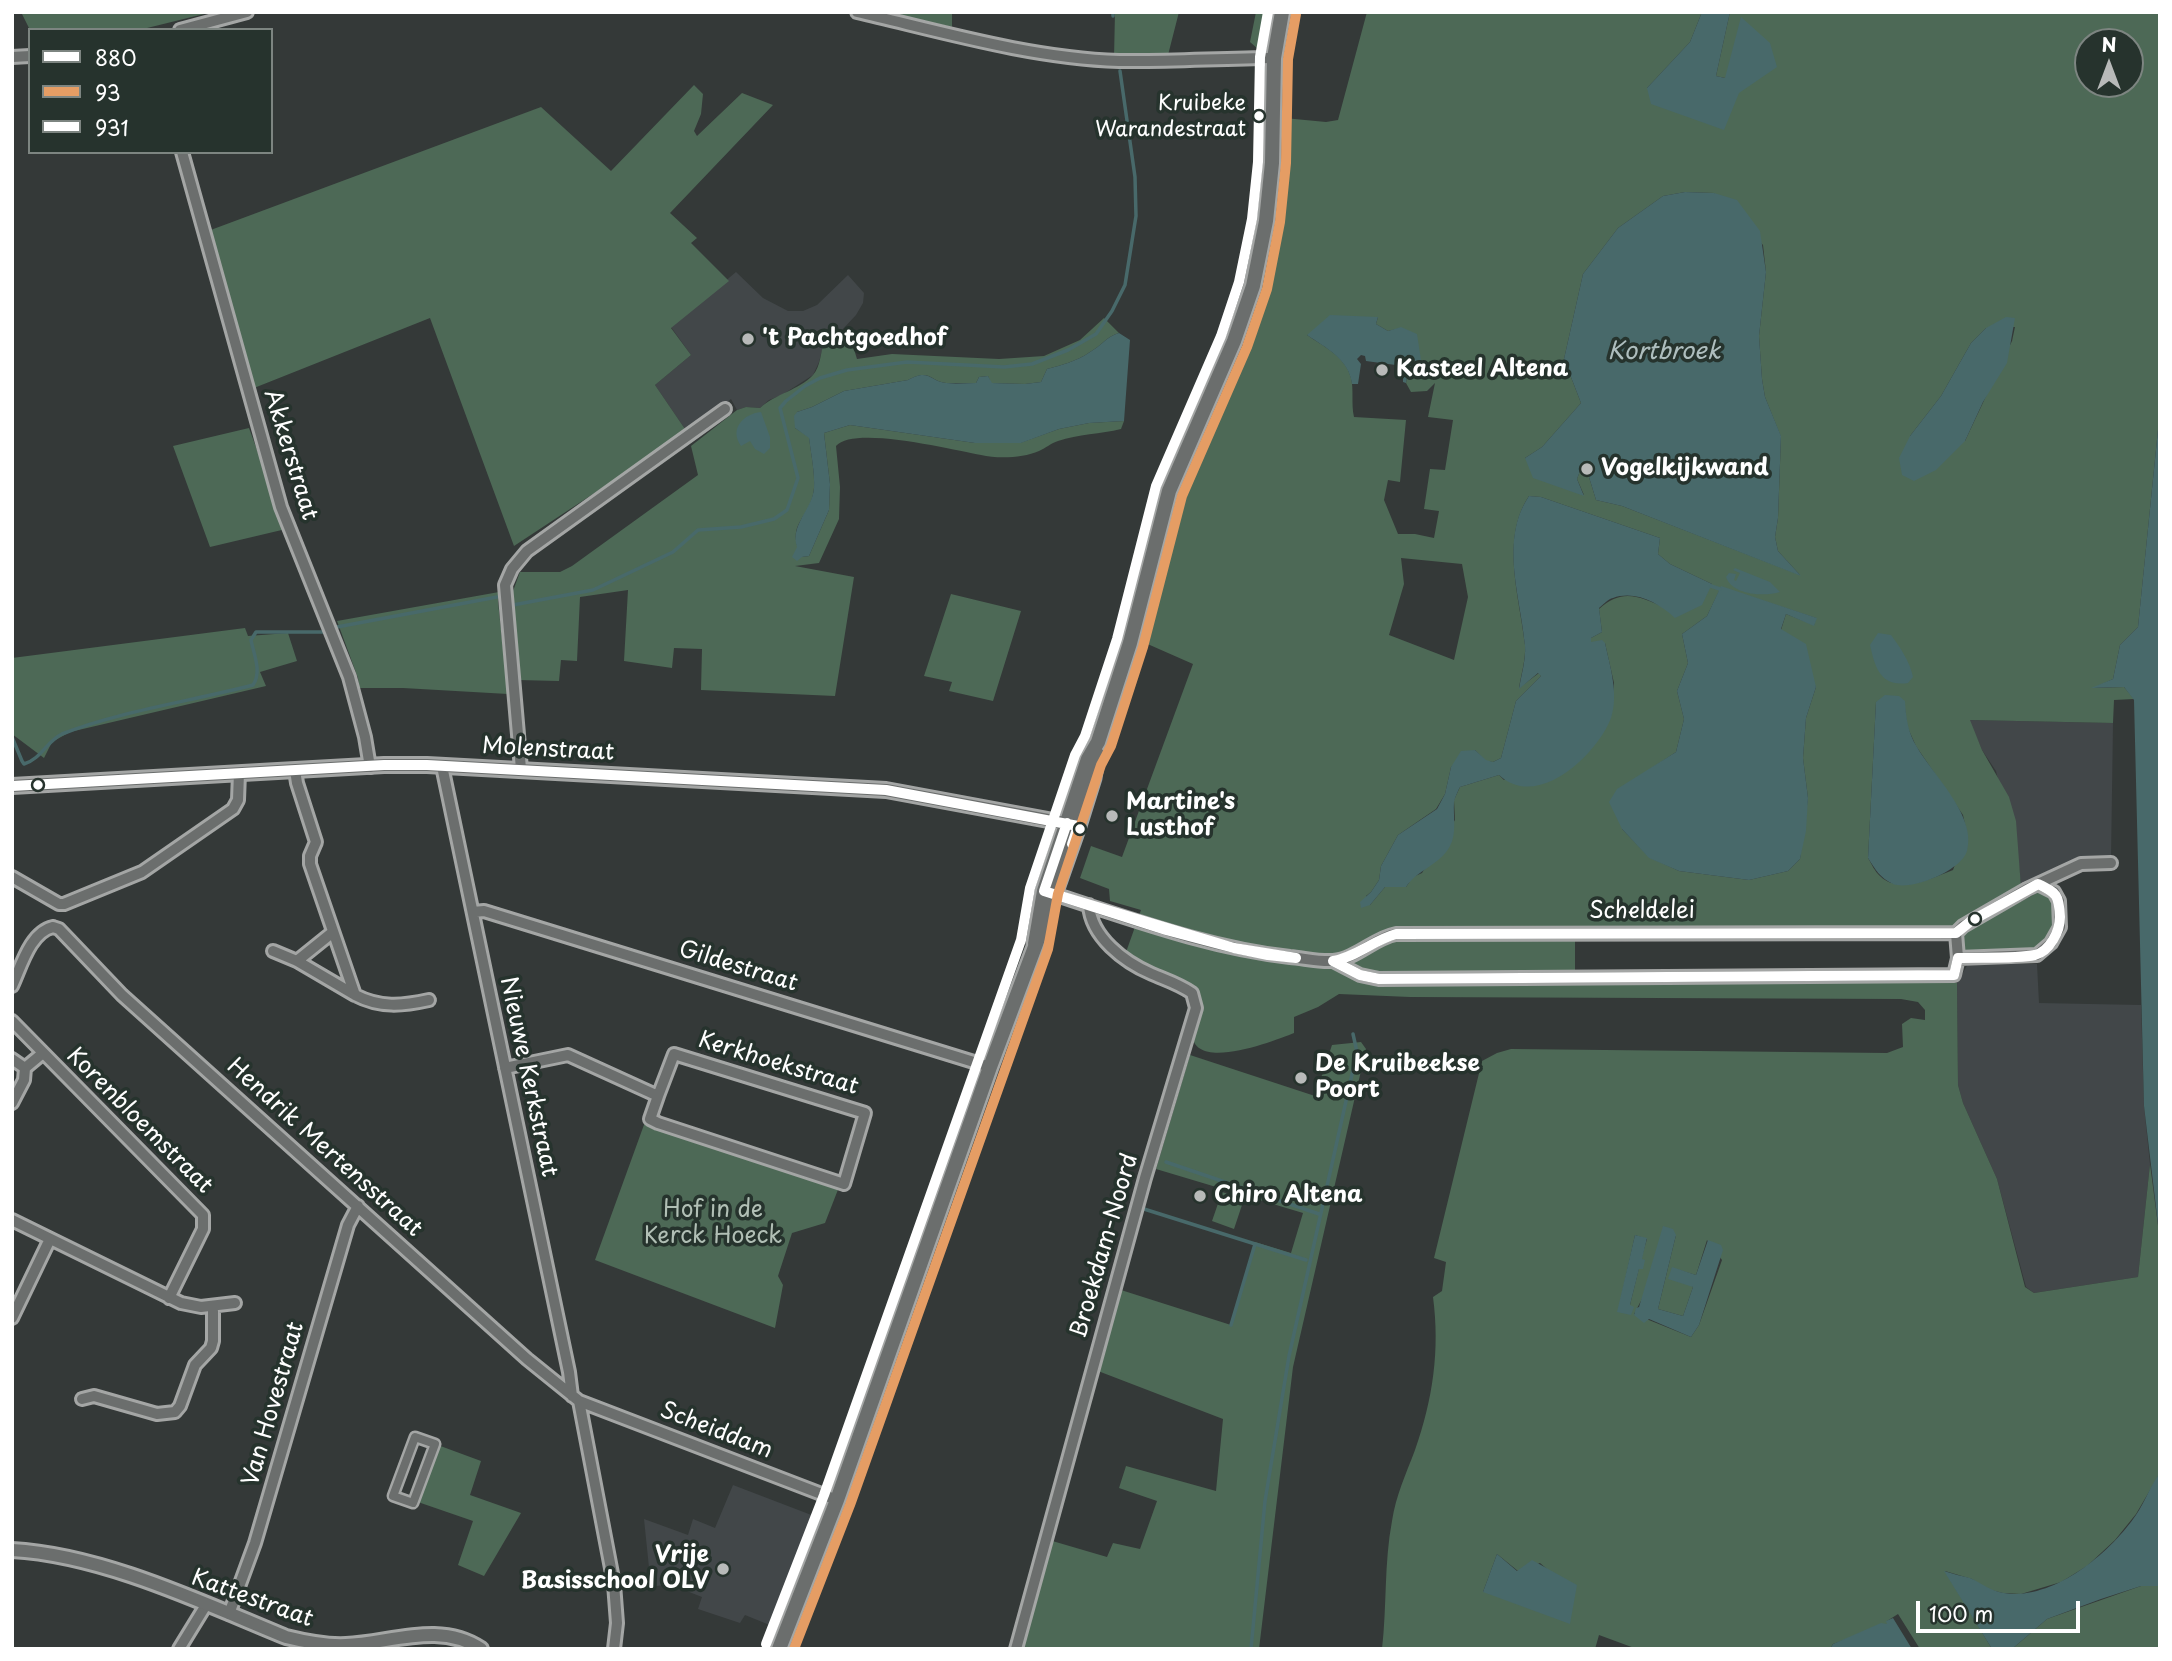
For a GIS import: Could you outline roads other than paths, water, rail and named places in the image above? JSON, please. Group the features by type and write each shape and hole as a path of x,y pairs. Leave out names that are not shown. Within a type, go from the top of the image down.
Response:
{"main road":[{"path":"779,1649 837,1500 1035,944 1072,825 1093,778 1098,742 1130,643 1169,491 1234,341 1253,286 1266,221 1272,163 1274,58 1282,12"}],"street":[{"path":"187,28 247,12"},
{"path":"857,12 1004,45 1080,58 1119,61 1274,58"},
{"name":"Akkerstraat","path":"183,154 281,507 349,677 365,737 369,766"},
{"path":"521,769 505,596 505,585 512,569 527,551 725,409"},
{"name":"Molenstraat","path":"12,786 384,765 442,766 886,790 1072,825"},
{"name":"Nieuwe Kerkstraat","path":"442,766 614,1584 617,1623 614,1649"},
{"path":"296,770 297,783 316,842 310,856 310,864 355,995"},
{"path":"12,877 59,904 70,903 142,872 233,808 239,791 239,773"},
{"path":"2038,884 2054,892 2059,901 2060,928 2051,943 2037,955 1958,958 1956,933 1971,921 2038,884 2081,864 2111,863"},
{"name":"Scheldelei","path":"1049,892 1235,948 1268,955 1333,961 1360,975 1379,979 1954,975 1958,958"},
{"path":"12,986 36,938 42,931 53,927 59,904"},
{"name":"Broekdam-Noord","path":"1016,1649 1145,1178 1196,1008 1192,993 1132,964 1101,936 1091,921 1089,905"},
{"name":"Gildestraat","path":"473,912 484,911 990,1067"},
{"name":"Hendrik Mertensstraat","path":"53,927 59,929 122,995 576,1398"},
{"path":"297,961 333,932"},
{"name":"Scheldelei","path":"1333,961 1396,934 1956,933"},
{"path":"273,951 297,961 355,995 382,1005 400,1006 429,1000"},
{"name":"Korenbloemstraat","path":"12,1021 203,1215 203,1229 169,1297"},
{"path":"24,1068 43,1053"},
{"name":"Kerkhoekstraat","path":"674,1054 865,1113 844,1184 658,1123 650,1119 658,1096 674,1054"},
{"path":"505,1068 568,1055 658,1096"},
{"path":"12,1059 24,1068"},
{"path":"12,1103 24,1080 24,1068"},
{"name":"Van Hovestraat","path":"229,1614 251,1558 348,1225 358,1206"},
{"path":"12,1220 181,1303 213,1306 235,1303"},
{"path":"12,1318 50,1239"},
{"path":"82,1399 94,1396 157,1414 175,1412 180,1406 195,1365 211,1348 213,1306"},
{"name":"Scheiddam","path":"576,1398 837,1500"},
{"path":"415,1437 435,1444 413,1503 393,1496 415,1437"},
{"name":"Kattestraat","path":"12,1550 90,1564 125,1574 286,1637 312,1643 343,1645 429,1634 454,1636 481,1649"},
{"path":"179,1649 206,1605"}],"water":[{"path":"1702,12 1730,12 1716,76 1725,78 1741,17 1770,43 1777,67 1739,93 1724,130 1651,104 1647,88 1690,42"},
{"name":"Kortbroek","path":"1685,192 1714,193 1737,200 1760,231 1766,272 1759,336 1762,379 1765,397 1781,436 1775,537 1778,551 1801,576 1622,506 1596,500 1589,477 1594,466 1583,463 1577,479 1584,496 1533,478 1525,458 1542,447 1581,403 1564,359 1583,274 1618,228 1663,196"},
{"path":"1330,315 1378,317 1376,324 1388,331 1401,327 1417,334 1421,360 1408,373 1406,383 1403,382 1403,366 1366,361 1365,356 1361,355 1357,359 1361,364 1358,384 1352,384 1341,361 1307,335"},
{"path":"2006,317 2015,318 2007,363 1983,402 1965,441 1936,470 1914,481 1902,475 1899,458 1910,436 1941,396 1971,343 1986,328"},
{"path":"1119,333 1130,340 1124,421 1089,423 1059,429 1021,443 975,443 850,425 824,433 830,484 829,510 809,556 797,561 792,557 797,547 796,532 814,489 809,438 795,428 794,416 797,412 844,391 908,380 921,375 950,383 976,383 979,377 988,376 992,383 1041,382 1047,369 1080,358"},
{"path":"2160,410 2160,1241 2144,1106 2134,700 2124,687 2091,688 2113,679 2120,645 2138,627"},
{"path":"761,412 770,437 770,448 764,454 755,449 750,441 741,446 737,434 737,428 744,419"},
{"path":"1529,496 1541,497 1660,538 1658,554 1670,564 1712,584 1702,605 1675,618 1662,607 1638,597 1621,596 1611,599 1599,608 1602,632 1591,638 1591,642 1602,640 1605,643 1614,699 1611,718 1593,748 1564,774 1547,783 1531,786 1514,784 1499,775 1460,787 1454,802 1453,836 1446,853 1406,887 1385,887 1370,905 1361,908 1360,902 1379,880 1381,866 1398,835 1437,809 1445,794 1451,767 1461,751 1475,750 1486,760 1493,762 1501,758 1516,701 1541,676 1538,673 1519,689 1525,646 1513,550 1520,513"},
{"path":"1735,568 1770,582 1780,592 1757,594 1735,588 1726,577 1729,573 1736,574 1736,581 1740,573 1733,570"},
{"path":"1721,586 1817,618 1814,626 1786,614 1781,629 1806,644 1816,687 1806,718 1803,758 1808,798 1806,831 1800,859 1788,871 1749,880 1679,871 1649,858 1622,829 1609,802 1617,789 1676,752 1684,719 1677,691 1688,663 1682,634 1707,616"},
{"path":"1878,633 1891,635 1901,650 1913,677 1908,683 1891,682 1880,674 1870,645"},
{"path":"1885,695 1899,696 1905,701 1908,725 1914,742 1960,810 1968,838 1967,851 1955,866 1935,878 1911,885 1888,882 1868,858 1876,702"},
{"path":"1663,1226 1673,1229 1676,1235 1658,1309 1683,1316 1693,1287 1668,1279 1672,1267 1696,1275 1708,1240 1721,1245 1723,1250 1699,1325 1691,1337 1649,1319 1644,1323 1634,1315 1639,1307"},
{"path":"1635,1235 1647,1238 1642,1259 1645,1260 1643,1269 1639,1269 1630,1305 1634,1307 1631,1315 1617,1312"},
{"path":"2160,1473 2160,1586 2141,1586 2047,1619 2012,1649 1992,1649 1944,1571 1970,1578 2004,1593 2023,1594 2060,1582 2096,1558 2125,1530"},
{"path":"1497,1554 1517,1571 1532,1560 1577,1585 1570,1624 1483,1592"},
{"path":"1893,1618 1912,1649 1830,1649 1833,1644 1881,1623 1887,1624 1886,1621"}],"waterway":[{"path":"511,599 513,605 593,590 673,552 698,530 741,527 774,519 787,510 798,478 780,408 805,386 820,378 847,370 907,362 1004,367 1032,364 1068,350 1096,334 1125,285 1136,216 1135,177 1120,71"},
{"path":"1711,586 1720,589"},
{"path":"337,627 497,597"},
{"path":"12,737 24,764 30,762 57,737 85,726 253,685 257,669 251,640 256,632 325,632"},
{"path":"1251,1649 1265,1501 1289,1356 1357,1052 1353,1034"},
{"path":"1166,1162 1319,1214"},
{"path":"1144,1209 1306,1260"},
{"path":"1231,1325 1255,1244"}],"place":[{"name":"Kruibeke Warandestraat","path":"1259,116"},
{"name":"'t Pachtgoedhof","path":"748,339"},
{"name":"Kasteel Altena","path":"1382,370"},
{"name":"Vogelkijkwand","path":"1587,469"},
{"name":"Martine's Lusthof","path":"1112,816"},
{"name":"De Kruibeekse Poort","path":"1301,1078"},
{"name":"Chiro Altena","path":"1200,1196"},
{"name":"Vrije Basisschool OLV","path":"723,1569"}],"park label":[{"name":"Hof in de Kerck Hoeck","path":"713,1224"}]}
